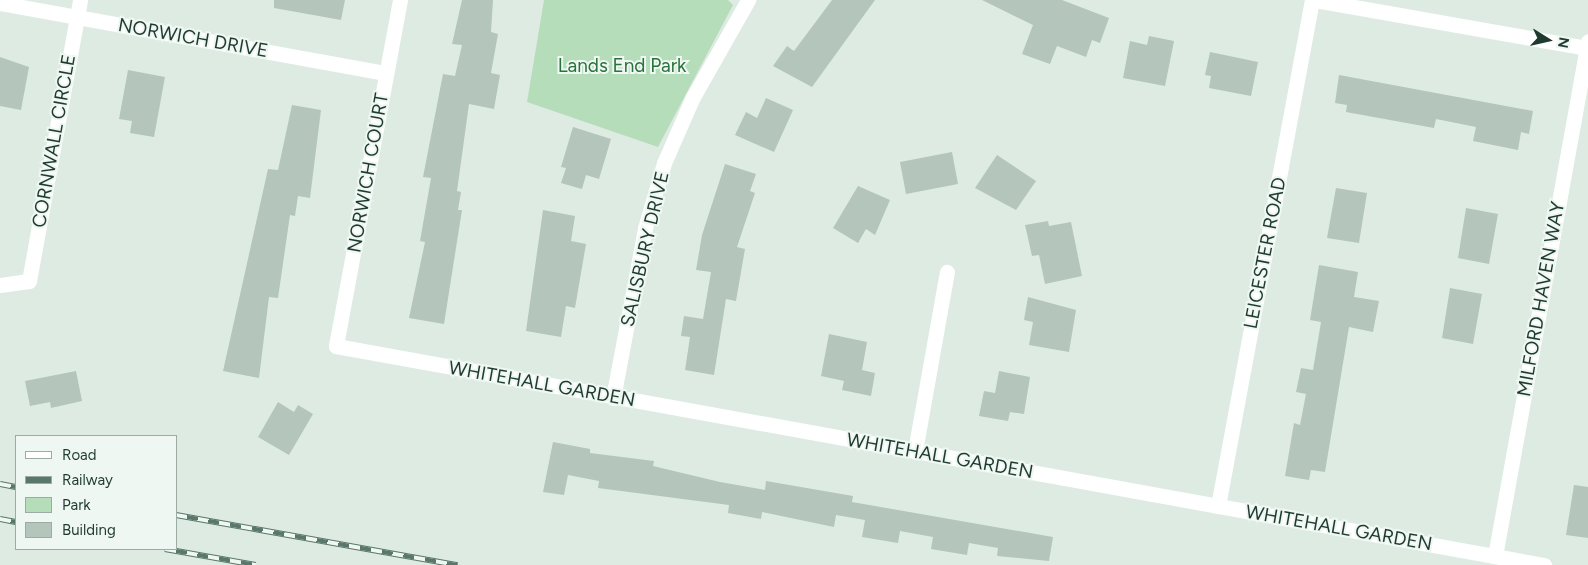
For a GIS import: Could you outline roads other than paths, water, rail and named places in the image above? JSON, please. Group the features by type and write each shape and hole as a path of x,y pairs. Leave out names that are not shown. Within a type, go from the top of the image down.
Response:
{"street":[{"name":"CORNWALL CIRCLE","path":"0,285 29,281 80,0"},
{"name":"NORWICH COURT","path":"336,346 400,0"},
{"name":"SALISBURY DRIVE","path":"613,398 645,228 664,163 692,97 748,0"},
{"path":"1313,0 1588,46"},
{"name":"LEICESTER ROAD","path":"1218,506 1313,0"},
{"name":"NORWICH DRIVE","path":"0,3 386,74"},
{"name":"MILFORD HAVEN WAY","path":"1495,556 1588,46"},
{"path":"915,451 947,272"},
{"name":"WHITEHALL GARDEN","path":"336,346 613,398 1544,565"}],"railway":[{"path":"0,484 15,487"},
{"path":"178,515 458,565"},
{"path":"0,519 15,522"},
{"path":"171,550 256,565"}],"park label":[{"name":"Lands End Park","path":"622,66"}]}
